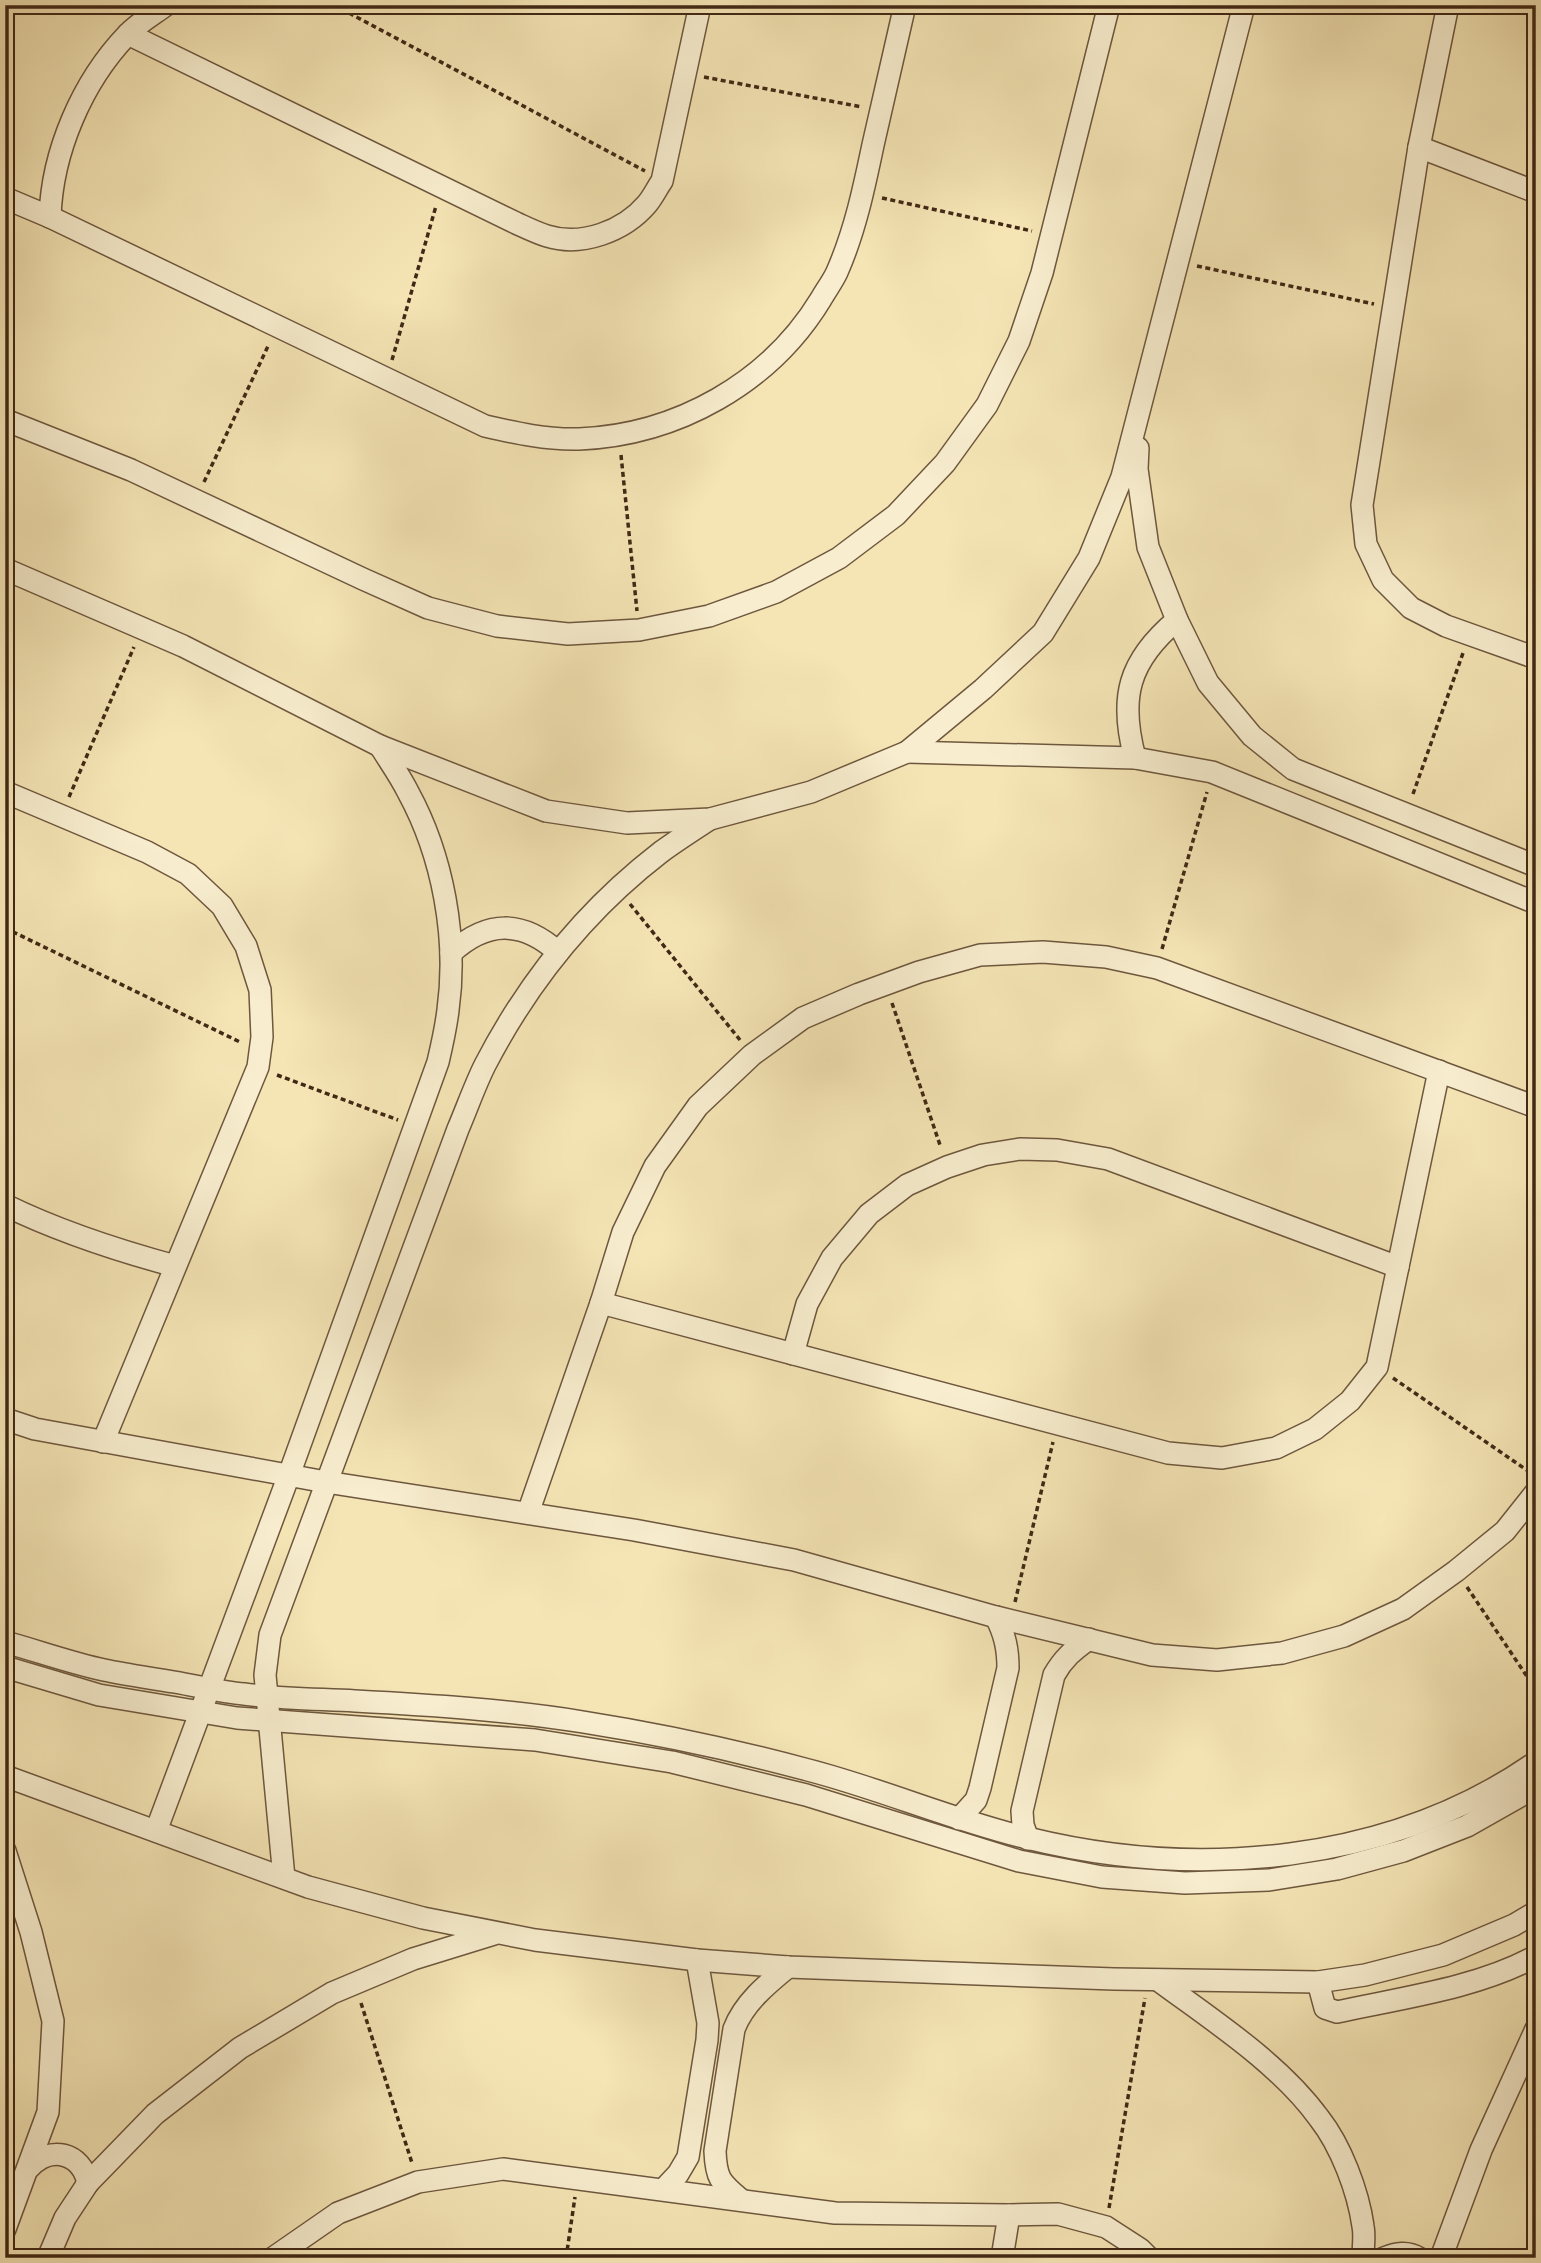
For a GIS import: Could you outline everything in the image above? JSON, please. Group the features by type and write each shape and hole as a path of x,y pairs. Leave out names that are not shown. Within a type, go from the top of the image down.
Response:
{"street":[{"path":"50,217 56,169 74,117 100,69 128,34 166,5"},
{"path":"128,34 549,237 576,240 603,235 627,222 648,204 662,181 701,5"},
{"path":"5,198 50,217 485,426 530,436 565,438 619,435 659,426 698,411 733,390 774,358 809,319 836,274 855,226 905,5"},
{"path":"5,420 131,470 428,608 497,626 568,634 639,630 709,616 776,592 839,558 896,515 945,463 987,405 1019,341 1042,273 1109,5"},
{"path":"5,569 183,646 380,746 545,811 627,823 710,819 811,792 907,752 984,689 1044,633 1089,558 1122,477 1244,5"},
{"path":"1448,5 1419,147 1362,505 1366,544 1383,580 1411,608 1446,626 1536,658"},
{"path":"1419,147 1536,192"},
{"path":"1143,392 1137,470 1148,547 1177,620 1208,683 1252,736 1293,769 1536,866"},
{"path":"1135,758 1128,731 1127,705 1132,680 1142,657 1157,636 1177,620"},
{"path":"156,1831 289,1475 438,1062 449,1008 451,953 445,898 431,844 409,793 380,746"},
{"path":"907,752 1135,758 1212,772 1536,904"},
{"path":"5,792 147,852 188,874 222,906 246,946 260,990 262,1037 259,1060 103,1442"},
{"path":"284,1878 265,1675 270,1635 458,1129 485,1066 518,1007 558,952 618,888 662,852 710,819"},
{"path":"451,953 466,939 484,930 504,928 524,931 543,939 558,952"},
{"path":"528,1513 623,1232 655,1166 698,1106 752,1055 803,1018 919,972 980,955 1043,952 1106,957 1157,968 1536,1107"},
{"path":"601,1303 1168,1453 1222,1458 1276,1448 1315,1429 1350,1401 1377,1367 1439,1071"},
{"path":"793,1354 807,1304 832,1258 869,1214 906,1185 983,1155 1020,1150 1057,1150 1108,1160 1398,1267"},
{"path":"5,1206 108,1248 175,1266"},
{"path":"5,1419 35,1429 326,1482 634,1530 794,1560 1004,1619 1152,1655 1217,1660 1282,1653 1344,1636 1403,1609 1505,1531 1536,1492"},
{"path":"959,1819 976,1800 980,1788 1009,1668 1004,1619"},
{"path":"1028,1839 1022,1811 1054,1675 1062,1661 1089,1639"},
{"path":"5,1642 103,1670 246,1695 536,1714 675,1737 811,1770 1028,1839 1105,1853 1186,1859 1269,1857 1334,1848 1398,1830 1460,1805 1536,1762"},
{"path":"5,1667 99,1695 237,1718 535,1740 672,1762 806,1796 1019,1861 1102,1877 1185,1883 1269,1880 1337,1869 1390,1855 1467,1826 1536,1787"},
{"path":"5,1776 309,1887 423,1918 535,1940 698,1960 788,1967 1153,1980 1318,1982 1365,1975 1443,1955 1536,1913"},
{"path":"5,1851 31,1932 52,2021 48,2112 5,2228"},
{"path":"48,2258 65,2218 89,2183 156,2114 240,2048 332,1993 413,1959 497,1933"},
{"path":"1318,1982 1325,2008 1337,2012 1448,1989 1522,1964 1536,1956"},
{"path":"664,2189 678,2174 688,2157 707,2040 708,2022 698,1960"},
{"path":"740,2199 720,2183 715,2159 734,2029 738,2017 788,1967"},
{"path":"1153,1980 1263,2060 1320,2118 1348,2169 1363,2226 1363,2258"},
{"path":"1441,2258 1481,2150 1536,2029"},
{"path":"29,2168 44,2156 64,2155 80,2165 89,2183"},
{"path":"273,2258 338,2213 418,2182 503,2169 835,2213 1058,2214 1106,2227 1149,2258"},
{"path":"1002,2258 1009,2215"},
{"path":"1384,2258 1396,2253 1412,2254 1419,2258"}],"path":[{"path":"334,5 662,181"},
{"path":"686,73 881,111"},
{"path":"387,379 442,187"},
{"path":"862,194 1051,236"},
{"path":"1177,262 1393,308"},
{"path":"195,500 277,326"},
{"path":"619,435 639,630"},
{"path":"61,815 142,628"},
{"path":"1406,814 1469,634"},
{"path":"1157,968 1212,772"},
{"path":"618,888 752,1055"},
{"path":"5,928 259,1060 416,1127"},
{"path":"886,985 947,1167"},
{"path":"1377,1367 1536,1477"},
{"path":"1004,1619 1057,1424"},
{"path":"1456,1571 1536,1690"},
{"path":"1106,2227 1153,1980"},
{"path":"355,1984 418,2182"},
{"path":"566,2258 578,2178"}]}
